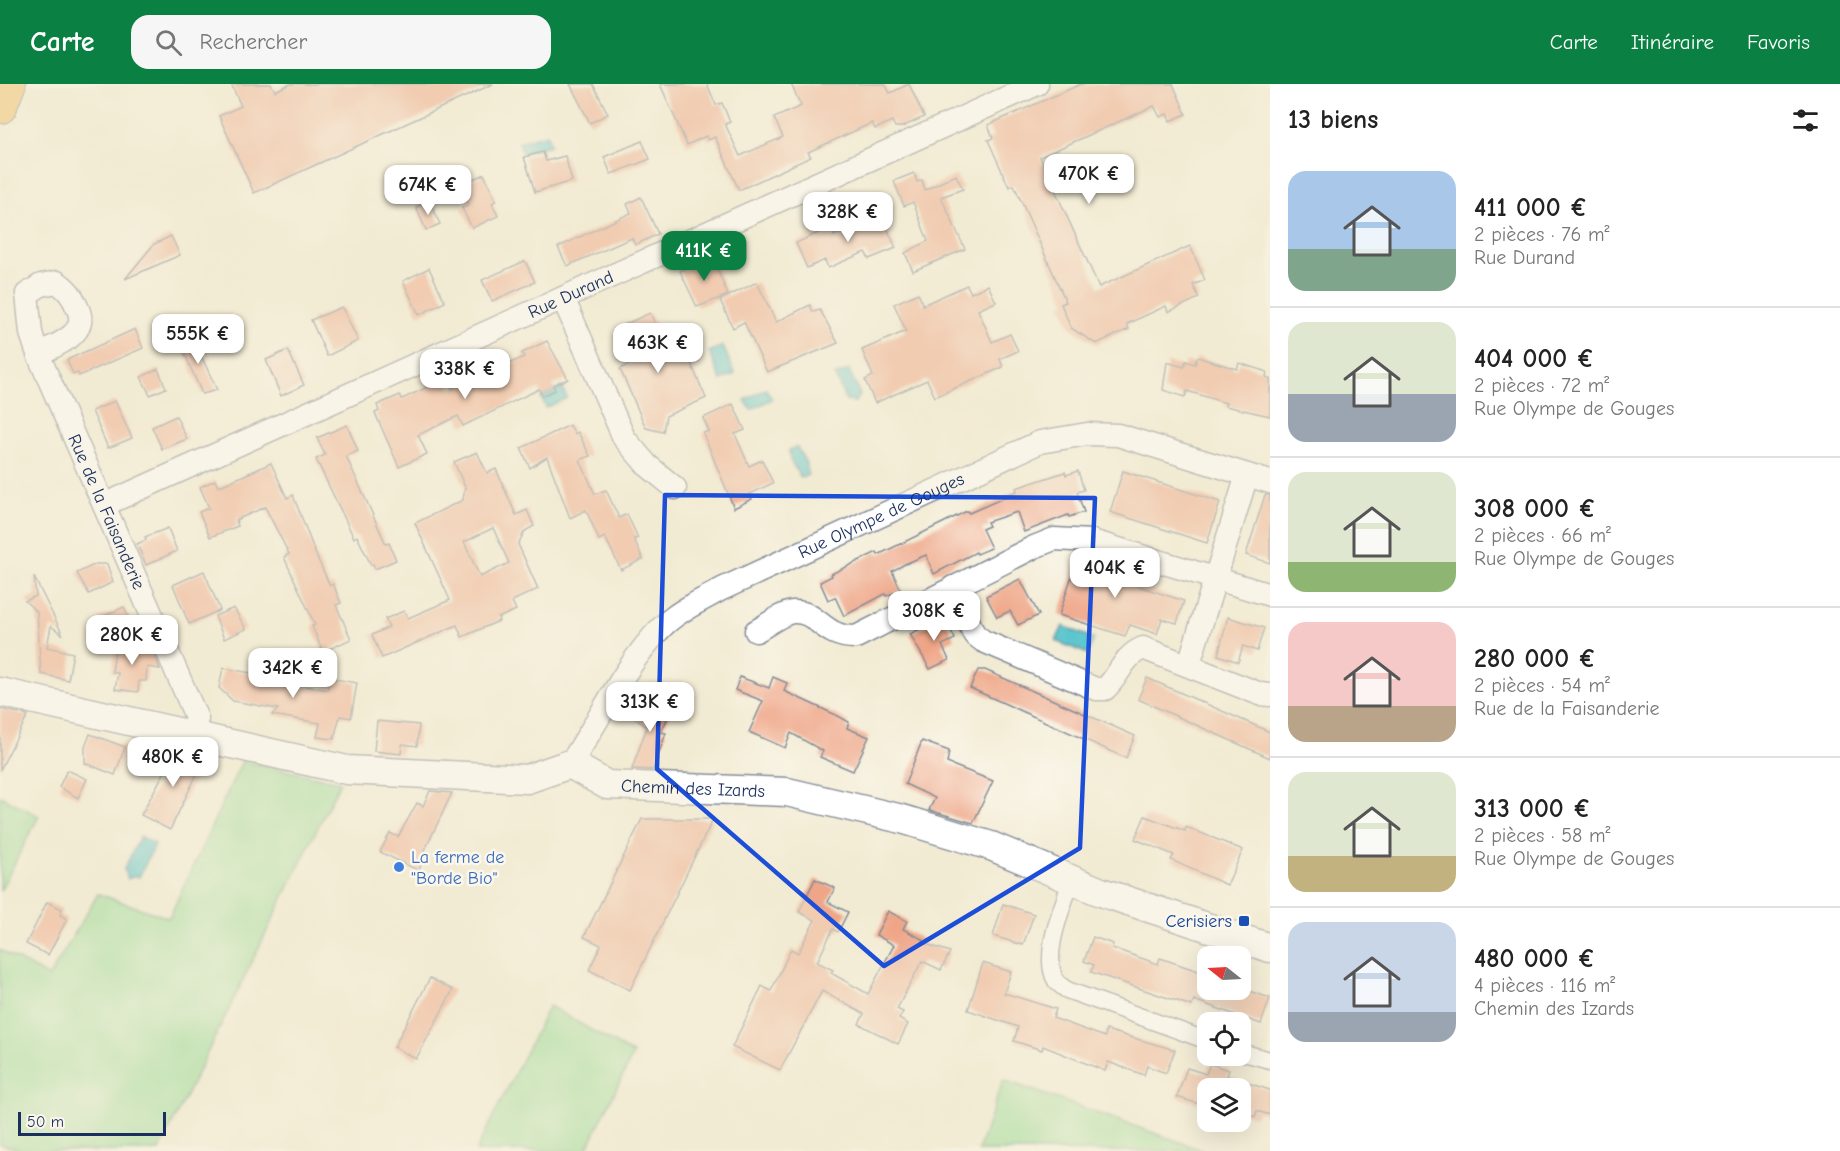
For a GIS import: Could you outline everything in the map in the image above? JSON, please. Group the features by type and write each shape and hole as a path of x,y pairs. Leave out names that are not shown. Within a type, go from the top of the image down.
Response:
{"highway":[{"path":"0,107 9,84"}],"street":[{"name":"Rue Durand","path":"104,505 1037,84"},
{"path":"563,298 624,438 647,465 675,488"},
{"name":"Rue de la Faisanderie","path":"38,354 197,719 192,735"},
{"name":"Rue Olympe de Gouges","path":"570,764 634,661 661,628 686,609 722,589 1020,450 1065,437 1087,434 1118,435 1270,482"},
{"path":"1189,664 1247,475"},
{"path":"756,631 792,612 808,614 830,633 842,637 856,637 1054,539 1092,541 1217,577 1270,595"},
{"path":"953,587 974,634 983,641 1096,689 1105,689 1112,682 1124,660 1143,648 1189,664 1260,694 1270,695"},
{"path":"0,692 347,770 387,774 527,779 570,764"},
{"name":"Chemin des Izards","path":"570,764 607,785 750,789 787,792 836,802 991,846 1071,881 1270,948"},
{"path":"1071,881 1052,942 1051,963 1056,981 1067,990 1197,1037"},
{"path":"1251,1056 1270,1060"}],"highlighted area":[{"path":"665,495 1095,498 1080,848 884,966 657,769"}],"green space":[{"path":"242,761 340,782 159,1151 26,1151 0,1144 0,950 49,977 98,894 169,918"},
{"path":"0,796 39,816 0,891"},
{"path":"549,1006 633,1054 586,1151 476,1151"},
{"path":"1003,1080 1205,1151 978,1151"}],"water":[{"path":"547,134 550,145 522,153 519,142"},
{"path":"445,175 454,195 444,199 436,179"},
{"path":"723,346 735,374 721,380 709,352"},
{"path":"849,370 860,395 855,402 846,401 835,376"},
{"path":"562,387 567,398 546,408 541,397"},
{"path":"766,389 772,399 751,410 745,400"},
{"path":"797,447 807,465 808,475 801,478 790,460 789,450"},
{"path":"1063,626 1094,639 1088,654 1056,641"},
{"path":"140,837 155,844 139,877 128,879 124,869"}],"building":[{"path":"231,84 271,84 275,91 290,84 493,84 254,193 219,116 241,106"},
{"path":"570,84 593,84 608,114 590,123"},
{"path":"660,84 707,84 716,105 722,103 730,122 725,124 740,156 783,137 774,118 801,106 791,84 885,84 890,93 909,84 924,117 902,127 895,127 892,121 875,129 872,123 808,152 811,157 739,190 715,137 708,140 706,136 687,145"},
{"path":"1081,84 1173,84 1186,114 1170,121 1167,114 1160,117 1154,106 1040,157 1099,287 1190,246 1205,280 1193,285 1199,298 1168,312 1166,306 1127,324 1129,329 1096,344 1071,328 1061,304 1066,302 1014,185 1009,187 988,140 993,138 988,125"},
{"path":"642,141 650,159 611,174 604,157"},
{"path":"543,152 546,161 565,156 572,181 535,192 524,157"},
{"path":"914,173 917,182 922,180 925,190 956,175 963,189 941,197 965,249 913,271 905,253 928,241 913,202 904,206 894,181"},
{"path":"484,174 496,201 492,203 498,216 472,228 462,208 469,205 460,185"},
{"path":"641,197 658,234 635,245 632,238 567,266 558,247 631,213 627,204"},
{"path":"430,201 440,224 426,230 416,207"},
{"path":"879,210 896,248 869,259 865,252 828,268 825,260 807,268 796,243 831,227 834,236 866,222 864,216"},
{"path":"171,236 180,255 125,279 154,244"},
{"path":"712,257 728,295 697,307 680,271"},
{"path":"525,261 535,282 492,301 482,280"},
{"path":"429,268 445,302 419,315 403,281"},
{"path":"757,282 776,322 810,305 813,312 820,310 838,343 767,372 744,322 733,328 720,300"},
{"path":"967,285 971,293 988,285 996,302 978,310 992,342 1010,334 1018,351 1000,359 1003,367 935,397 927,380 875,403 865,380 873,376 862,350 906,331 894,304 918,293 923,305"},
{"path":"342,307 358,341 327,356 311,320"},
{"path":"650,313 665,344 672,341 682,362 689,359 706,398 666,416 663,432 646,428 620,369 636,361 619,327"},
{"path":"135,329 143,348 79,376 78,373 73,374 67,360"},
{"path":"191,334 217,390 202,394 179,340"},
{"path":"547,341 568,379 553,385 555,390 542,396 539,389 463,426 458,416 418,435 427,454 399,467 375,413 379,411 377,405 400,395 402,399 447,378 452,389 524,357 522,353"},
{"path":"288,350 304,385 281,396 266,360"},
{"path":"1197,357 1237,369 1239,363 1267,372 1266,377 1270,379 1270,416 1225,406 1226,403 1187,391 1185,397 1163,390 1167,362 1184,367 1186,361 1195,364"},
{"path":"158,369 166,388 150,395 141,377"},
{"path":"115,401 132,438 108,448 92,411"},
{"path":"733,404 745,430 735,434 749,466 762,460 773,483 750,494 752,499 734,508 703,433 709,431 703,418"},
{"path":"176,416 187,439 162,449 152,427"},
{"path":"347,425 358,451 346,456 386,544 389,543 396,560 375,569 357,536 354,538 316,459 325,455 317,438"},
{"path":"570,425 575,434 578,432 590,456 580,460 595,494 606,490 619,518 627,514 638,538 634,539 643,559 621,570 605,537 599,540 586,510 570,518 547,457 530,468 521,448"},
{"path":"477,452 487,473 496,469 516,515 527,510 534,526 525,531 518,544 538,589 512,601 516,610 498,618 499,621 462,637 457,625 382,658 372,635 389,627 385,619 404,611 408,618 450,600 415,523 463,500 465,487 454,462","holes":["493,528 509,563 480,577 464,542"]},
{"path":"271,463 287,498 293,495 316,555 330,586 333,584 341,603 336,605 351,639 323,652 312,626 315,625 284,557 289,554 265,507 236,520 238,526 210,537 199,512 209,508 200,487 215,480 218,487"},
{"path":"1078,471 1084,490 1077,492 1084,512 1069,517 1068,515 1024,532 1017,512 987,522 989,526 982,529 991,548 977,554 976,552 934,574 926,555 905,564 892,571 901,590 886,596 885,594 844,616 835,597 828,600 820,582 832,576 831,574 877,552 878,555 967,511 969,513 1006,497 1005,495 1017,491 1016,488 1065,472 1066,475"},
{"path":"1123,471 1220,502 1207,543 1110,512"},
{"path":"1265,495 1270,495 1270,563 1246,555"},
{"path":"168,528 177,551 146,565 137,544 146,540 145,537"},
{"path":"1079,554 1098,557 1099,561 1100,558 1136,569 1132,584 1184,601 1177,623 1162,619 1157,634 1130,625 1125,636 1059,615"},
{"path":"96,564 107,564 113,582 89,594 77,573"},
{"path":"204,571 220,610 189,624 173,585"},
{"path":"34,577 63,635 51,626 47,647 73,653 68,680 41,674 37,612 25,601 36,596"},
{"path":"1020,579 1039,615 1018,625 1010,611 997,617 986,596"},
{"path":"124,607 131,623 99,637 101,623 99,618"},
{"path":"234,608 246,629 224,639 215,616"},
{"path":"944,617 955,639 942,645 949,660 930,669 910,634"},
{"path":"1228,617 1264,628 1257,651 1243,646 1238,662 1218,655"},
{"path":"116,643 152,648 160,669 147,667 146,681 139,681 138,692 115,689 118,673 112,672"},
{"path":"223,668 327,690 330,678 357,683 351,718 340,716 334,739 317,737 320,723 272,715 278,709 233,701 219,688"},
{"path":"978,670 985,670 1135,736 1126,758 970,688"},
{"path":"740,677 769,688 773,677 787,683 784,691 838,716 849,722 847,728 869,737 853,771 820,757 823,751 791,733 785,748 749,732 763,701 735,690"},
{"path":"1147,678 1270,732 1270,758 1138,699"},
{"path":"661,699 674,705 661,732 666,733 653,770 632,769 647,727 620,708 624,702 653,715"},
{"path":"0,709 28,715 0,770"},
{"path":"377,721 419,725 417,746 402,744 401,754 374,751"},
{"path":"90,734 125,747 115,775 85,763 85,747"},
{"path":"922,741 949,751 947,763 993,781 973,823 929,810 935,798 905,784"},
{"path":"177,749 206,755 170,830 141,815"},
{"path":"67,770 87,779 78,798 59,787"},
{"path":"430,791 452,793 423,854 419,871 380,852 390,833 398,837 417,803 423,806"},
{"path":"1145,816 1185,831 1186,827 1243,850 1227,885 1171,860 1174,855 1135,839"},
{"path":"642,819 713,819 630,990 589,970 601,945 584,937"},
{"path":"815,879 835,888 828,902 848,912 838,932 833,929 817,962 833,970 831,973 868,994 894,945 876,935 888,911 907,921 903,929 924,940 923,943 950,952 941,970 922,961 897,1009 903,1012 899,1019 908,1024 898,1044 859,1024 864,1014 822,991 780,1070 732,1047 762,986 771,991 791,949 798,953 815,920 799,912"},
{"path":"47,902 62,909 60,915 67,919 48,955 26,944"},
{"path":"1003,904 1034,914 1023,945 993,936"},
{"path":"1093,937 1113,944 1112,948 1158,964 1160,958 1197,971 1197,1000 1251,1000 1251,992 1270,998 1261,1024 1251,1020 1251,1012 1228,1012 1194,1000 1192,1006 1091,972 1094,965 1084,961"},
{"path":"983,963 1011,972 1004,993 1056,1009 1053,1018 1105,1037 1106,1030 1175,1050 1166,1073 1147,1066 1144,1075 1108,1062 1105,1071 1043,1046 1042,1050 1014,1041 1018,1027 968,1010"},
{"path":"430,978 453,990 416,1059 394,1047"},
{"path":"1209,1066 1216,1066 1229,1070 1227,1076 1233,1078 1197,1078 1197,1103 1177,1097 1187,1068 1206,1074"},
{"path":"1251,1084 1270,1090 1270,1115 1257,1111 1255,1117 1251,1115"}],"place":[{"name":"La ferme de \"Borde Bio\"","path":"399,867"},
{"name":"Cerisiers","path":"1244,921"}]}
